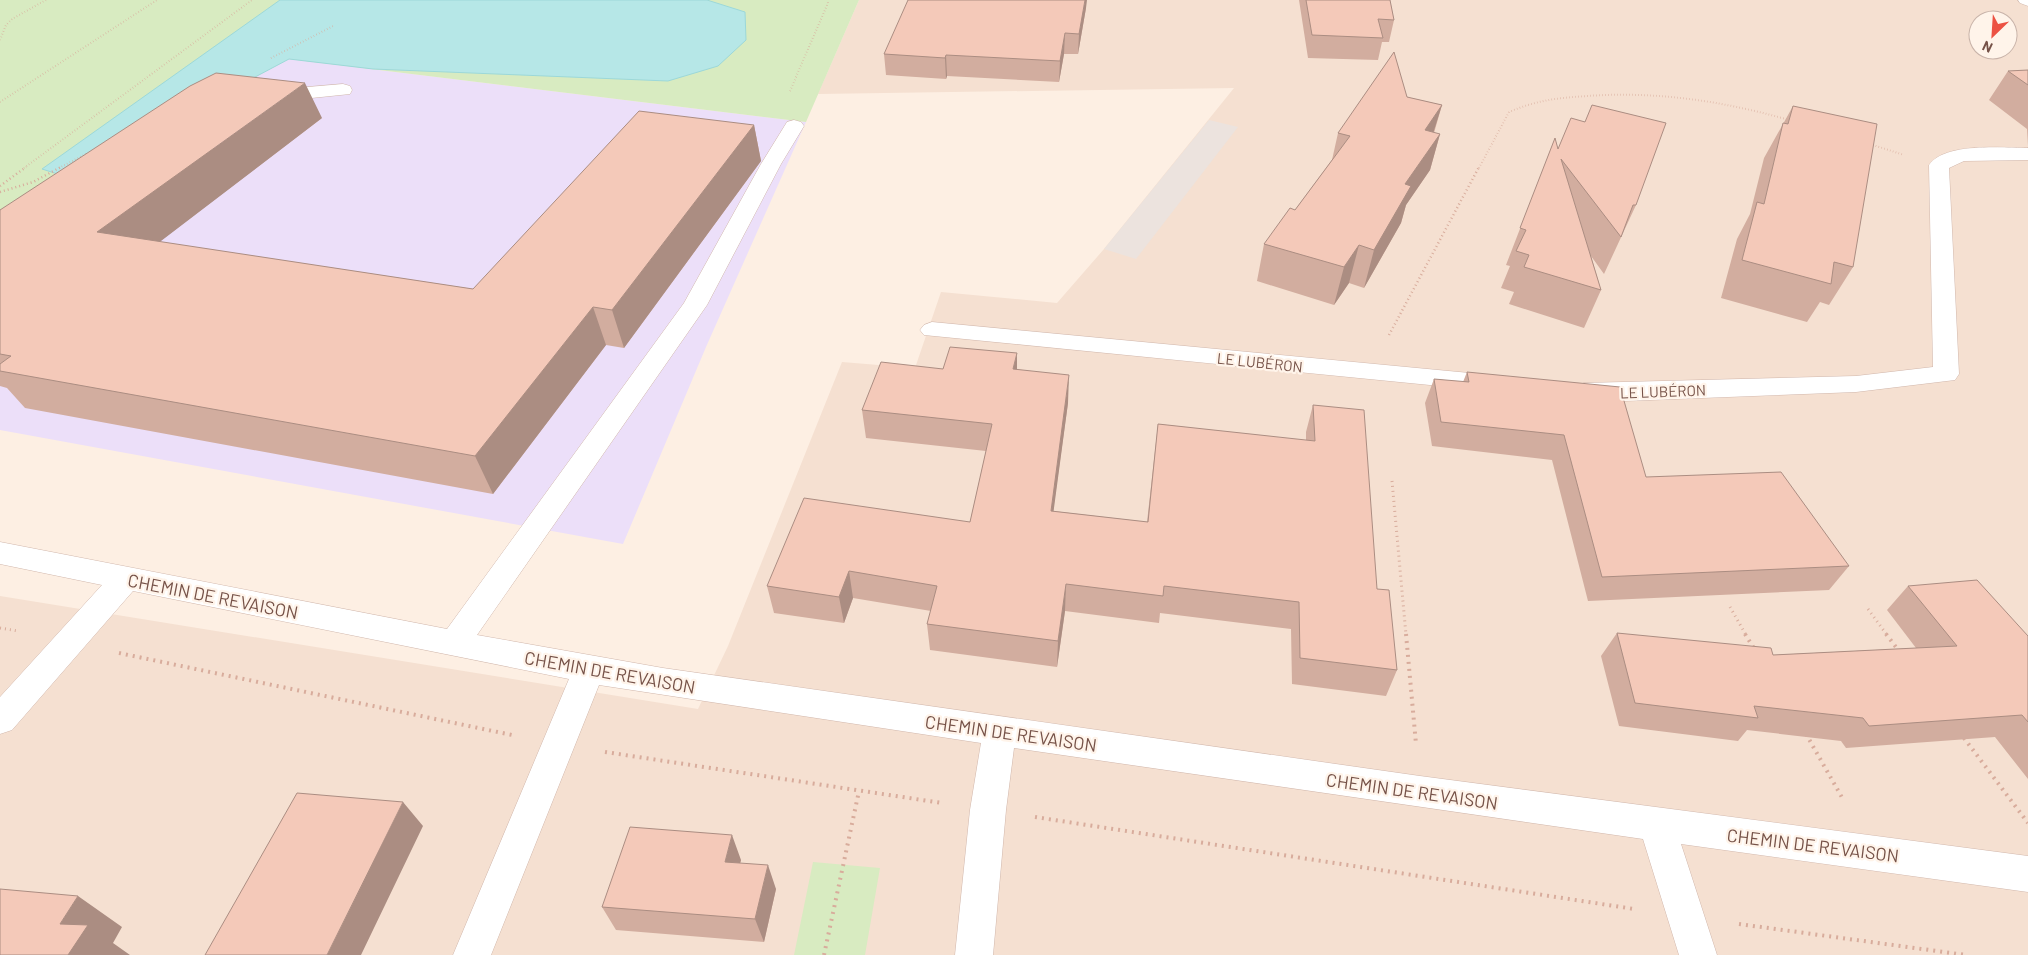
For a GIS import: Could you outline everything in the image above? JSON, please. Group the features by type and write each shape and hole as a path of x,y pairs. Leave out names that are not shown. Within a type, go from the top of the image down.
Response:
{"street":[{"path":"250,98 344,90"},
{"path":"454,644 694,306 771,164 794,126"},
{"path":"1938,165 1960,155 2028,154"},
{"name":"LE LUBÉRON","path":"1558,389 1598,393 1856,384 1946,374 1938,165"},
{"name":"LE LUBÉRON","path":"932,330 1528,387"},
{"name":"CHEMIN DE REVAISON","path":"0,554 589,670 1000,732 1420,792 2028,874"},
{"path":"0,720 126,579"},
{"path":"472,955 589,670"},
{"path":"974,955 988,810 1000,732"},
{"path":"1657,825 1698,955"}],"path":[{"path":"0,40 3,38 6,24 17,15 46,0"},
{"path":"0,102 157,0"},
{"path":"0,186 252,0"},
{"path":"789,93 819,27 828,3 826,0"},
{"path":"264,62 335,25"},
{"path":"1369,373 1509,112 1539,100 1591,96 1662,96 1718,102 1752,109 1789,120"},
{"path":"1864,143 1938,165"},
{"path":"0,192 33,182 87,154"},
{"path":"1392,481 1420,792"},
{"path":"1730,607 1760,659"},
{"path":"1868,609 1904,657"},
{"path":"1802,727 1873,853"},
{"path":"1963,736 2028,823"},
{"path":"824,955 859,791"}],"shaded area":[{"path":"859,0 2028,0 2028,955 0,955 0,596 698,709 728,646 842,362 915,368 941,292 1057,303 1104,249 1234,88 818,94"},
{"path":"289,59 806,122 706,347 623,544 0,430 0,211"},
{"path":"1209,120 1238,127 1136,259 1104,249"}],"green space":[{"path":"0,0 859,0 806,122 289,59 0,211"},
{"path":"813,862 880,868 865,955 794,955"}],"water":[{"path":"280,0 707,0 745,12 746,40 718,66 668,81 373,69 289,59 67,177 42,169"}],"building":[{"path":"908,0 1085,0 1079,34 1065,33 1060,61 946,55 945,58 884,54"},
{"path":"1306,0 1390,0 1394,20 1378,19 1383,38 1312,35"},
{"path":"1394,52 1407,97 1442,105 1425,130 1440,134 1405,184 1411,186 1374,250 1359,245 1344,267 1264,244 1290,208 1295,210 1350,136 1338,133"},
{"path":"2028,70 2028,85 2008,71"},
{"path":"216,73 305,83 97,232 473,289 639,111 754,125 612,310 593,307 475,456 0,371 0,364 11,356 0,354 0,210 190,86"},
{"path":"1592,105 1666,123 1636,205 1633,205 1621,237 1561,159 1601,290 1524,267 1529,255 1516,251 1526,230 1520,228 1555,138 1558,149 1571,118 1585,122"},
{"path":"1793,106 1877,124 1853,267 1834,262 1831,284 1742,260 1757,202 1764,204 1783,123 1788,124"},
{"path":"950,347 1017,353 1013,369 1069,375 1051,511 1148,522 1158,424 1315,441 1313,405 1364,410 1377,589 1389,590 1397,670 1300,658 1299,602 1164,586 1163,596 1066,584 1058,641 927,624 937,586 849,571 839,597 767,586 804,498 970,522 992,424 862,410 881,362 943,369"},
{"path":"1467,372 1620,387 1646,477 1781,472 1849,566 1602,577 1564,435 1441,422 1434,379 1469,382"},
{"path":"1977,580 2028,636 2028,722 2022,715 1869,726 1863,718 1754,706 1758,718 1635,703 1617,633 1771,648 1773,655 1957,646 1908,586"},
{"path":"297,793 403,802 327,955 205,955"},
{"path":"630,827 732,835 725,862 768,865 755,919 602,907"},
{"path":"0,889 78,896 60,924 88,925 68,955 0,955"}]}
